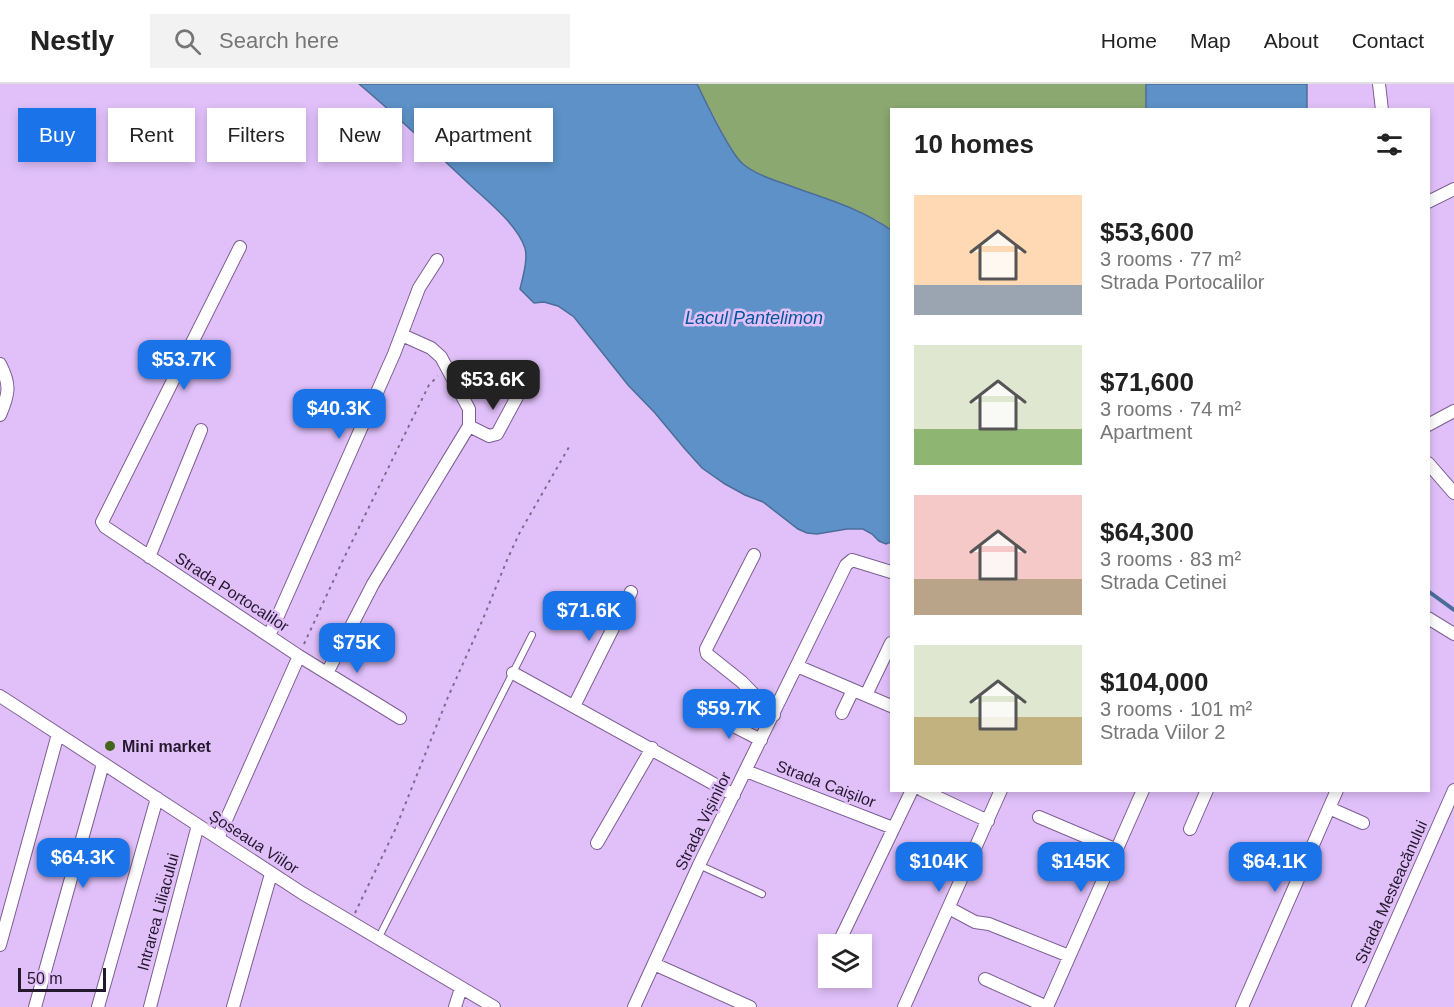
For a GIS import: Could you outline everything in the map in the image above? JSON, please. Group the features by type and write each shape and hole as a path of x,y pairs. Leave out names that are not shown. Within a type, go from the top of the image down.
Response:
{"street":[{"path":"1379,84 1382,108"},
{"path":"1430,201 1454,189"},
{"name":"Strada Portocalilor","path":"240,247 102,522 105,527 149,557 299,656 400,718"},
{"path":"269,636 402,335 419,288 437,260"},
{"path":"327,673 373,584 469,426 468,409 436,352 402,335"},
{"path":"0,364 8,378 8,398 0,415"},
{"path":"469,426 489,436 497,434 517,397"},
{"path":"1430,424 1454,411"},
{"path":"149,557 201,430"},
{"path":"1430,465 1454,493"},
{"path":"754,555 706,649 708,654 742,682 774,715"},
{"name":"Strada Vișinilor","path":"634,1007 699,865 849,561 890,572"},
{"path":"574,706 631,592"},
{"path":"1430,619 1454,634"},
{"path":"866,695 890,645"},
{"path":"218,838 299,656"},
{"path":"798,666 890,706"},
{"path":"513,673 734,795"},
{"path":"842,713 853,690"},
{"name":"Șoseaua Viilor","path":"0,696 271,874 494,1007"},
{"path":"712,715 761,740"},
{"path":"0,945 58,735"},
{"path":"597,843 652,748"},
{"path":"35,1007 103,764"},
{"name":"Strada Caișilor","path":"746,771 893,828"},
{"name":"Strada Mesteacănului","path":"1358,1007 1454,790"},
{"path":"843,934 911,792"},
{"path":"926,792 988,821"},
{"path":"904,1007 1000,792"},
{"path":"985,979 1047,1007 1142,792"},
{"path":"1190,829 1205,792"},
{"path":"1242,1007 1336,792"},
{"path":"98,1007 157,798"},
{"path":"1329,808 1363,823"},
{"path":"1039,817 1117,850"},
{"name":"Intrarea Liliacului","path":"150,1007 198,825"},
{"path":"232,1007 271,874"},
{"path":"949,908 975,922 989,924 1069,956"},
{"path":"654,964 750,1007"},
{"path":"455,1007 461,988"}],"lane":[{"path":"378,939 532,635"},
{"path":"699,865 762,894"}],"path":[{"path":"299,656 429,385 446,368"},
{"path":"350,922 395,830 448,697 507,560 520,532 569,447"}],"green space":[{"path":"697,84 1146,84 1146,108 890,108 890,229 877,220 762,176 742,164 733,153"}],"water":[{"name":"Lacul Pantelimon","path":"359,84 697,84 732,150 748,168 853,209 890,229 890,542 886,544 879,541 863,529 807,533 798,529 763,502 725,484 702,468 628,385 574,317 558,306 544,302 534,303 520,289 526,263 525,248 515,230 492,205 445,162 553,162 553,108 414,108 414,133 402,122 402,108 386,108"},
{"path":"1146,84 1307,84 1307,108 1146,108"}],"waterway":[{"path":"1430,592 1454,610"}],"place":[{"name":"Mini market","path":"110,746"}]}
